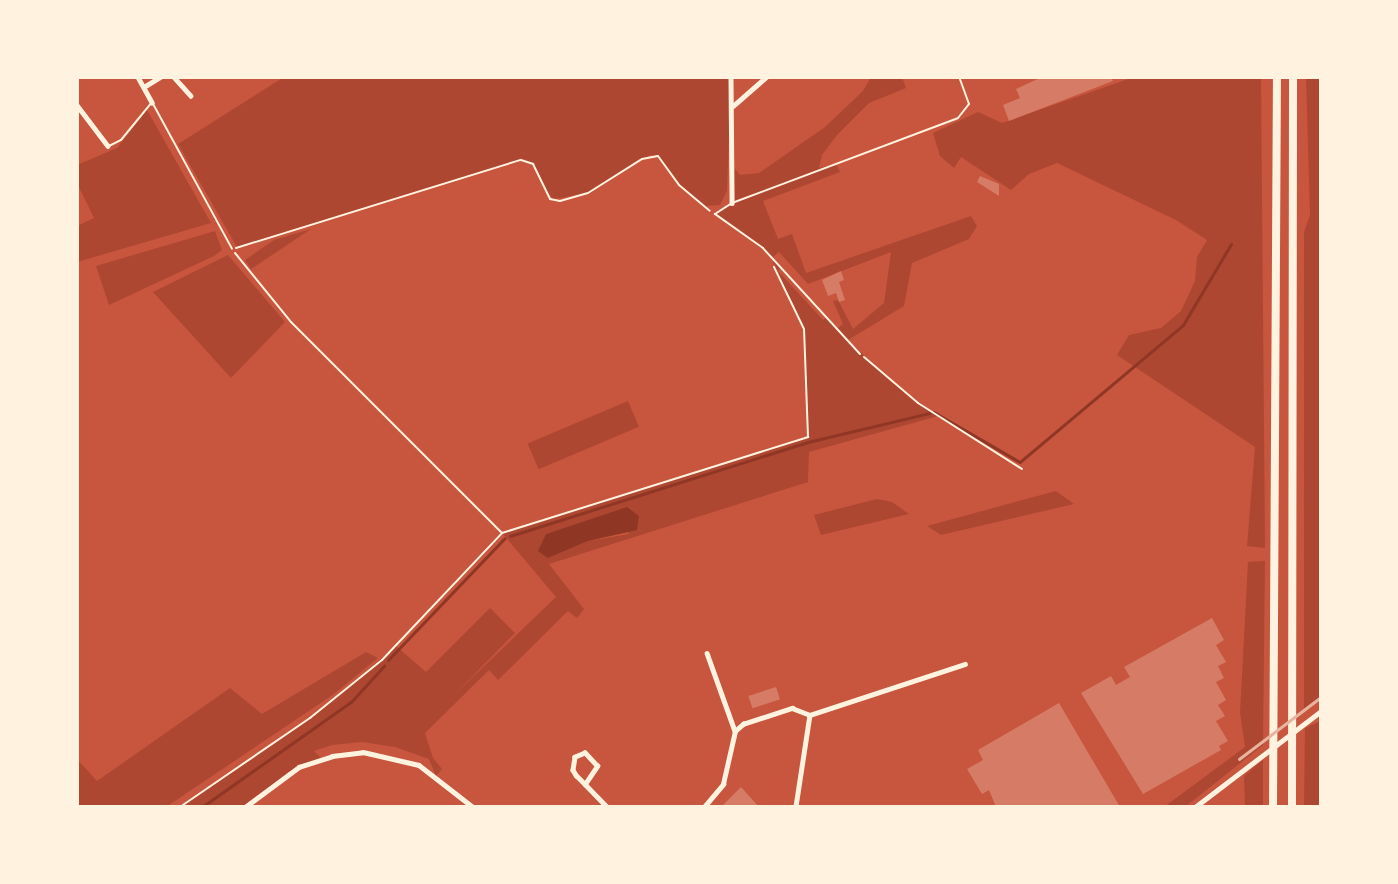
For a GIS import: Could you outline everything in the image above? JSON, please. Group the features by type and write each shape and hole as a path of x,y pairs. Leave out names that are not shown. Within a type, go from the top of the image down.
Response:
{"highway":[{"path":"1273,807 1277,77"},
{"path":"1292,807 1293,77"}],"street":[{"path":"138,77 152,102"},
{"path":"144,87 160,77"},
{"path":"174,77 191,96"},
{"path":"731,77 732,203"},
{"path":"733,106 766,77"},
{"path":"77,105 108,146"},
{"path":"704,807 723,783 735,731 706,653"},
{"path":"735,731 743,724 792,708 810,715 965,664"},
{"path":"1195,807 1310,718 1321,713"},
{"path":"796,807 810,715"},
{"path":"244,807 299,767 363,752 419,765 472,807"},
{"path":"585,784 597,766 585,753 575,757 571,765 585,784 607,807"}],"lane":[{"path":"860,354 771,256 715,215 732,203 966,112 969,104 959,77"},
{"path":"108,146 121,140 152,102 232,249"}],"path":[{"path":"502,533 290,322 232,249 521,160 533,164 547,196 559,201 588,193 642,159 657,156 688,194 715,215"},
{"path":"180,807 310,718 382,660 502,533 808,437 804,329 771,256"},
{"path":"860,354 918,403 1022,469"}],"shaded area":[{"path":"284,77 731,77 727,191 720,205 705,206 679,185 657,156 650,155 588,193 554,199 546,192 534,163 521,159 237,247 178,144"},
{"path":"871,77 902,77 906,88 869,103 837,135 822,155 819,168 836,164 840,172 763,201 778,239 792,234 806,273 971,216 977,226 969,239 912,263 904,306 848,340 890,381 938,416 809,452 808,482 549,564 584,609 577,618 568,611 498,680 489,670 425,733 433,758 442,769 436,776 429,759 395,747 362,742 332,745 314,751 321,758 288,772 245,807 180,807 310,718 396,646 426,672 490,608 515,633 455,694 556,597 502,533 808,437 804,329 770,255 715,214 732,203 731,164 740,175 759,173 825,127 863,91","holes":["779,252 808,284 891,252 884,303 853,329 838,300 833,301 843,324 837,329 827,317 823,320 778,271 781,267 773,257","619,510 629,534 588,541 548,558 546,534"]},
{"path":"1134,77 1261,77 1265,548 1247,546 1255,447 1117,355 1129,335 1161,328 1181,311 1195,281 1197,257 1207,240 1176,220 1057,163 1029,174 1011,190 961,157 954,168 940,156 933,133 978,112 1002,123"},
{"path":"1306,77 1321,77 1321,696 1304,709 1304,232 1310,215"},
{"path":"147,110 211,223 77,262 77,226 94,218 77,183 77,165 117,148"},
{"path":"311,229 251,269 245,260 274,240"},
{"path":"215,231 222,250 214,256 109,305 96,266"},
{"path":"228,255 285,322 231,378 153,292"},
{"path":"628,401 639,427 539,469 528,444"},
{"path":"1056,491 1074,504 941,535 927,526"},
{"path":"877,499 892,502 909,514 821,535 814,515"},
{"path":"627,507 639,516 637,530 588,541 548,558 538,551 546,534"},
{"path":"1265,561 1263,745 1185,807 1164,807 1245,747 1240,713 1248,562"},
{"path":"366,652 378,658 334,694 166,807 77,807 77,759 97,781 230,688 262,714"},
{"path":"1321,721 1321,807 1304,807 1305,728"},
{"path":"1263,760 1263,807 1245,807 1244,776"}],"building":[{"path":"1042,77 1111,77 1113,81 1009,121 1003,105 1020,98 1016,89"},
{"path":"980,176 999,184 999,196 977,182"},
{"path":"841,271 844,280 839,282 845,300 839,302 836,293 828,296 822,280"},
{"path":"1212,618 1224,640 1216,645 1226,662 1218,666 1224,678 1216,682 1226,700 1218,705 1225,716 1216,721 1228,741 1219,746 1221,750 1143,794 1081,693 1111,676 1116,685 1130,677 1124,667"},
{"path":"776,687 780,699 752,708 748,696"},
{"path":"1059,703 1120,807 996,807 989,790 982,794 967,769 983,760 978,750"},
{"path":"741,787 759,807 721,807"}],"waterway":[{"path":"934,412 1020,462 1183,325 1231,244"},
{"path":"808,442 930,413"},
{"path":"510,536 808,442"},
{"path":"388,660 504,539"},
{"path":"202,807 351,702 384,666"}],"railway":[{"path":"1239,759 1321,697"}]}
